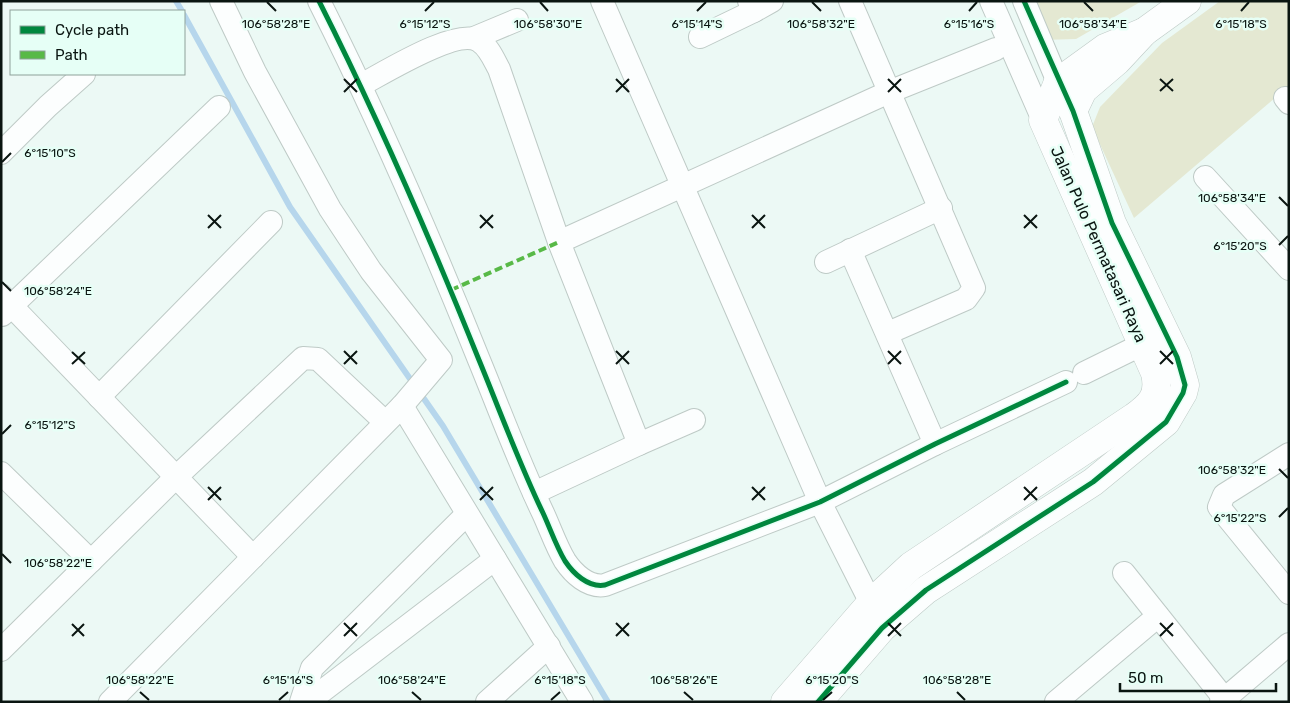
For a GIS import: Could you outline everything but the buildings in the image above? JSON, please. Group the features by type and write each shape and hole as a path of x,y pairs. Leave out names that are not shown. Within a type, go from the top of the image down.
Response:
{"street":[{"path":"110,702 408,400 440,363 440,357 392,299 330,209 255,72 221,1"},
{"path":"320,1 361,85 451,290 534,493 564,559 571,569 586,581 600,586 820,502 935,444 1143,344"},
{"path":"602,1 820,502 871,603"},
{"path":"850,1 974,288 972,294 966,299 888,333"},
{"name":"Jalan Pulo Permatasari Raya","path":"785,702 871,603 911,566 1149,406 1155,397 1158,383 1143,344 991,1"},
{"path":"1024,1 1058,82"},
{"path":"1073,111 1083,90 1117,61 1144,32 1187,1"},
{"path":"700,37 758,5"},
{"path":"361,85 454,40 474,38 517,20"},
{"path":"1044,120 1058,82 1105,48 1144,32"},
{"path":"474,38 484,45 499,69 559,242 639,444"},
{"path":"559,242 889,92 996,49"},
{"path":"1,153 48,106 83,75"},
{"name":"Jalan Pulo Permatasari Raya","path":"818,702 882,628 919,596 1093,482 1166,422 1179,402 1185,384 1177,357 1112,223 1073,111 1058,82"},
{"path":"219,107 5,306 98,397 253,557"},
{"path":"1205,177 1289,270"},
{"path":"826,262 941,208"},
{"path":"98,397 271,222"},
{"path":"850,250 935,444"},
{"path":"1,650 175,478 303,358 318,359 386,422"},
{"path":"408,400 466,514 582,702"},
{"path":"534,493 694,420"},
{"path":"1289,454 1224,495 1219,507 1289,593"},
{"path":"1,473 91,561"},
{"path":"1007,503 1021,528"},
{"path":"301,702 312,668 466,514"},
{"path":"308,702 495,559"},
{"path":"1124,573 1224,701 1289,644"},
{"path":"1056,702 1158,616"},
{"path":"487,702 549,646"}],"green space":[{"path":"1025,1 1142,1 1076,39 1043,40"},
{"path":"1220,1 1289,1 1289,86 1134,218 1092,127 1100,107 1162,43"}],"waterway":[{"path":"176,1 181,10"},
{"path":"185,17 290,207 443,426 608,702"}],"marked path":[{"path":"451,290 559,242"}],"cycle path":[{"path":"319,1 403,179 556,543 568,566 587,582 605,585 820,502 935,444 1066,382"},
{"path":"818,702 882,628 926,590 1093,482 1166,422 1183,393 1185,385 1177,357 1112,223 1073,111 1024,1"}]}
